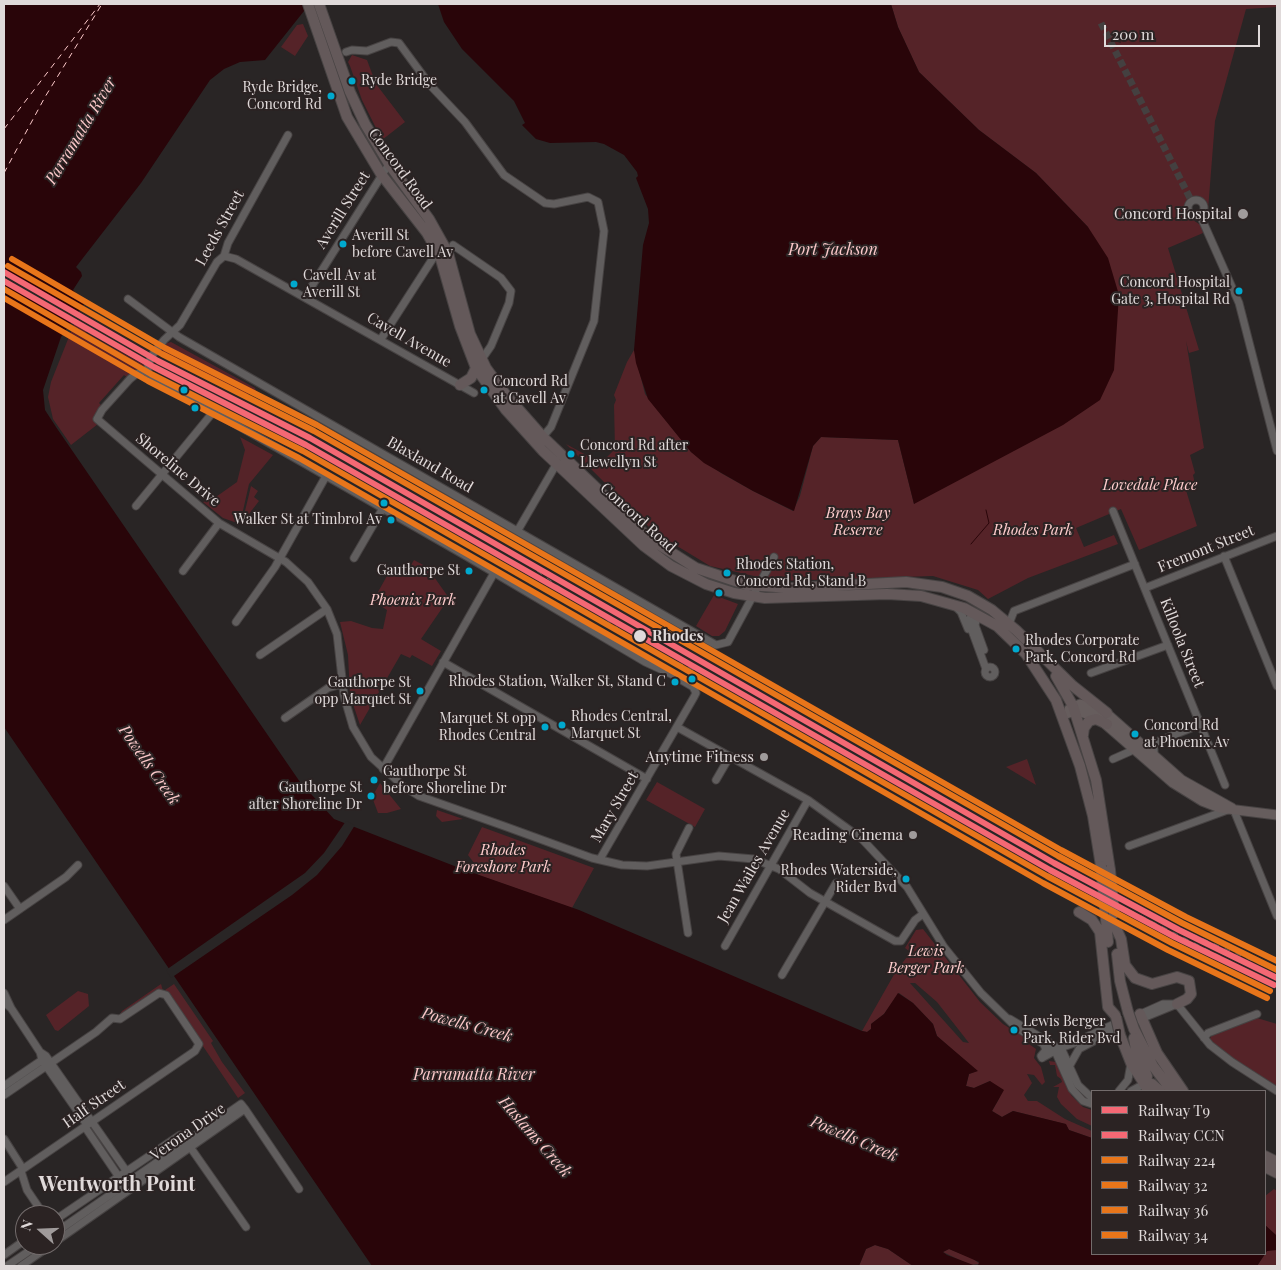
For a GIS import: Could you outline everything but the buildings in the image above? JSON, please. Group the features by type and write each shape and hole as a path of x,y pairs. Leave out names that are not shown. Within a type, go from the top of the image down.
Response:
{"highway":[{"name":"Concord Road","path":"308,4 347,117 381,174 422,225 437,252 450,286 460,326 479,363 506,395 556,463 656,556 706,584 753,597 780,599 897,594 929,597 975,613 992,623 1016,642 1030,660 1047,684 1062,715 1080,766 1105,868"},
{"name":"Concord Road","path":"319,4 338,60 361,117 389,164 443,242 454,271 479,363"},
{"path":"338,60 346,52"},
{"path":"443,242 453,245"},
{"path":"460,385 471,378 479,363"},
{"name":"Concord Road","path":"540,440 650,539 667,551 705,572 758,586 804,588 911,582 942,587 968,596 982,604 1009,624 1040,653"},
{"path":"975,613 982,604"},
{"path":"1040,653 1064,687 1074,708 1100,797 1115,1025"},
{"path":"1040,653 1073,686 1107,713"},
{"path":"1083,736 1084,728 1089,721 1096,720 1107,724"},
{"path":"1079,912 1096,924 1101,941 1108,1007 1131,1063 1146,1087"},
{"path":"1109,912 1121,939 1123,957 1127,969 1135,978 1152,984 1177,977 1186,979 1191,985 1191,994 1177,1004"},
{"path":"1114,926 1120,980 1149,1059 1171,1090"},
{"path":"1135,1019 1135,1047 1147,1076 1146,1087"},
{"path":"1135,1019 1182,1090"},
{"path":"1146,1087 1154,1085 1159,1090"}],"main road":[{"path":"1062,715 1086,704 1107,713 1173,783 1202,801 1220,808 1233,808 1277,815"},
{"path":"1074,708 1092,714 1139,748 1154,756 1182,780 1233,808"}],"street":[{"path":"346,52 352,50 367,51 391,42 399,43 430,85 464,122 504,175 545,203 554,204 588,197 598,202 604,231 594,321 551,427 540,440"},
{"name":"Leeds Street","path":"147,371 153,354 182,323 217,262 224,256 228,243 288,134"},
{"name":"Averill Street","path":"305,297 389,164"},
{"path":"1200,215 1239,302 1277,451"},
{"path":"453,245 501,278 511,291 509,303 491,346 479,363"},
{"path":"381,339 437,252"},
{"name":"Cavell Avenue","path":"224,256 234,257 474,393"},
{"name":"Blaxland Road","path":"128,299 172,332 711,642 723,644 728,642 753,597"},
{"path":"147,371 155,380 383,508 494,573 383,769"},
{"name":"Shoreline Drive","path":"147,371 136,374 130,379 102,410 98,419 219,523 280,558 308,582 327,609 340,645 342,684 346,706 357,736 383,769 394,778 435,797 591,853 600,859 636,867 732,856 754,859 771,865 825,902 894,941 904,937 915,920 923,914"},
{"path":"136,506 214,412"},
{"path":"518,530 556,463"},
{"path":"236,622 280,558 326,476"},
{"path":"354,558 383,508"},
{"name":"Killoola Street","path":"1113,511 1225,784"},
{"path":"183,571 219,523"},
{"name":"Fremont Street","path":"1145,588 1277,536"},
{"path":"753,597 774,556"},
{"path":"1224,556 1277,686"},
{"path":"1009,624 1014,611 1135,564"},
{"name":"Mary Street","path":"494,573 645,662 688,683 695,690 696,696 600,859"},
{"path":"953,604 960,610 971,638 980,651"},
{"path":"260,655 327,609"},
{"path":"975,613 978,635 988,668 971,628 970,620 975,613"},
{"path":"978,635 983,625 992,623"},
{"path":"1091,674 1168,644"},
{"path":"443,662 647,779"},
{"path":"285,718 328,688 342,684"},
{"path":"1154,756 1154,743 1201,724"},
{"path":"678,726 808,800 852,830 874,850 907,887 953,960 1017,1028 1043,1044 1058,1050 1072,1090 1083,1101 1091,1104"},
{"path":"1113,759 1139,748"},
{"path":"716,780 730,756"},
{"name":"Jean Wailes Avenue","path":"725,946 808,800"},
{"path":"1202,801 1205,811 1202,818"},
{"path":"1129,846 1233,808 1277,913"},
{"path":"688,934 676,852 689,828"},
{"path":"4,920 66,877 78,865"},
{"path":"782,975 836,883"},
{"path":"4,886 20,909"},
{"path":"4,993 10,1008"},
{"name":"Half Street","path":"4,1182 199,1046 197,1040 162,993 157,994 120,1019 112,1018 96,1032 46,1061"},
{"path":"4,1002 46,1061 119,1177"},
{"path":"1135,1019 1177,1004 1204,1038 1232,1062 1277,1091"},
{"path":"1001,1013 1058,1050 1070,1065 1083,1091 1091,1097"},
{"path":"1204,1038 1208,1033 1257,1014"},
{"path":"1043,1044 1046,1050 1041,1056 1042,1058 1115,1025"},
{"path":"1070,1065 1074,1054 1081,1047 1107,1036 1115,1025"},
{"path":"4,1086 46,1061"},
{"path":"4,1095 46,1061"},
{"path":"1120,1090 1128,1080 1131,1063"},
{"path":"1074,1076 1084,1088 1091,1092"},
{"name":"Verona Drive","path":"65,1231 241,1104 299,1189"},
{"path":"88,1125 127,1172"},
{"name":"Verona Drive","path":"65,1213 180,1135"},
{"path":"4,1140 22,1170 27,1190 37,1205"},
{"path":"188,1144 246,1226"},
{"path":"4,1255 15,1247"},
{"path":"7,1266 23,1255"},
{"path":"21,1266 37,1255"}],"green space":[{"path":"891,4 1277,4 1277,7 1246,9 1215,121 1208,210 1207,202 1198,196 1188,199 1184,207 1187,216 1202,226 1203,233 1168,248 1199,350 1189,353 1186,341 1204,448 1190,455 1195,473 1193,475 1195,484 1185,487 1197,526 1139,550 1121,509 1076,528 1084,547 1114,535 1118,544 1028,578 988,599 978,590 933,576 776,581 710,566 654,532 566,444 601,463 615,449 614,405 616,400 614,395 627,362 634,350 645,394 691,452 721,473 753,491 793,511 800,496 813,446 821,437 898,440 914,504 1088,227 1036,173 979,130 919,72 898,27"},
{"path":"303,24 308,36 295,56 281,47 297,25"},
{"path":"352,55 367,60 376,84 405,122 382,140 362,100 348,62"},
{"path":"76,319 89,327 86,333 144,365 128,378 124,375 99,403 102,406 94,416 98,424 71,445 53,419 48,397 51,382"},
{"path":"171,342 255,388 256,391 247,394 159,351 164,344"},
{"path":"240,437 273,455 249,484 240,524 223,518 203,502 213,499 237,482 245,450"},
{"path":"251,486 258,491 254,497 259,501 249,514 245,511"},
{"name":"Phoenix Park","path":"414,560 427,567 449,598 421,639 441,651 432,666 412,655 410,658 401,654 360,725 350,695 348,655 340,622 351,621 372,628 383,629 387,610 373,601 393,565 407,572"},
{"path":"714,595 738,604 725,631 719,636 712,636 696,626"},
{"path":"685,671 707,680 780,720 777,723"},
{"path":"1027,759 1036,785 1006,767"},
{"path":"657,782 705,809 695,827 646,800"},
{"path":"380,783 401,809 387,813 378,813 372,797"},
{"path":"437,810 463,819 442,822 436,816"},
{"name":"Rhodes Foreshore Park","path":"482,827 594,868 572,908 478,875 480,871 468,855"},
{"name":"Lewis Berger Park","path":"923,929 980,1002 1003,1024 1030,1041 1029,1044 1036,1049 1034,1058 1041,1067 1045,1082 1042,1085 1034,1075 1027,1074 1032,1083 1024,1095 1028,1101 1037,1101 1065,1119 1091,1131 1091,1138 1069,1130 1065,1124 1013,1111 1002,1117 992,1111 1000,1097 990,1081 974,1088 966,1086 969,1074 977,1071 937,1036 933,1024 913,1003 899,993 884,1014 871,1024 871,1029 867,1032 862,1031 896,971 907,957 909,951 905,948 916,930","holes":["910,983 915,983 937,1002 969,1043 963,1042"]},
{"path":"161,984 163,991 156,990 119,1016 122,1011"},
{"path":"174,984 213,1041 211,1043 222,1062 245,1093 238,1098 165,990"},
{"path":"78,991 88,994 89,1006 58,1031 55,1030 46,1015"},
{"path":"1257,1018 1277,1024 1277,1087 1227,1055 1209,1040 1212,1035"},
{"path":"1049,1061 1060,1065 1071,1095 1083,1107 1091,1110 1091,1126 1077,1119 1061,1104 1057,1097 1059,1087 1053,1087 1062,1082 1057,1076 1055,1065 1050,1065"},
{"path":"1274,1189 1277,1191 1277,1236 1266,1226 1266,1195"},
{"path":"875,1245 888,1249 913,1266 859,1266 866,1249"},
{"path":"949,1249 972,1258 980,1264 970,1265 943,1252"},
{"path":"1276,1249 1277,1266 1257,1266 1266,1255 1267,1251"}],"water":[{"name":"Parramatta River","path":"4,4 322,4 304,11 265,60 240,62 224,69 210,80 141,183 76,267 82,276 73,290 84,304 61,337 43,390 45,410 56,427 300,782 334,819 462,869 579,910 862,1031 867,1032 871,1029 871,1024 884,1014 898,993 913,1003 933,1024 937,1036 978,1071 969,1074 966,1086 974,1088 990,1081 1004,1090 992,1111 1002,1117 1013,1111 1066,1124 1069,1130 1091,1138 1091,1255 1264,1255 1257,1266 978,1266 979,1262 949,1249 943,1252 976,1266 913,1266 888,1249 875,1245 866,1249 859,1266 372,1266 4,727"},
{"name":"Port Jackson","path":"438,4 891,4 898,27 919,72 979,130 1036,173 1088,227 1108,258 1119,295 1114,370 1100,400 1063,425 914,504 898,440 821,437 813,446 794,511 753,491 704,463 691,452 648,399 636,363 634,350 643,245 649,223 648,209 636,178 638,176 637,172 624,155 604,144 596,142 550,143 536,139 522,125 525,123 514,101 462,49 444,22"},
{"path":"1266,1226 1277,1236 1277,1250 1266,1252"}],"pier":[{"path":"4,263 84,309 82,311 4,266"},
{"path":"4,270 80,314 76,320 4,278"},
{"path":"346,821 355,825 342,846 317,875 292,895 171,978 166,970 305,873 324,853"}],"waterway":[{"path":"971,544 989,523 986,510"}],"ferry route":[{"path":"4,129 100,4"},
{"path":"4,173 45,97 102,4"}],"tunnel":[{"path":"1101,23 1192,202"}],"railway":[{"path":"537,571 645,647 743,693 1051,870 1277,985"},
{"path":"1148,914 1277,972"}],"rail line":[{"name":"36","path":"12,259 165,348 317,425 1061,850 1186,917 1277,961"},
{"name":"224","path":"8,266 162,354 314,431 1058,856 1182,923 1277,970"},
{"name":"T9","path":"4,272 158,361 310,438 1054,863 1179,930 1277,978"},
{"name":"CCN","path":"4,281 154,367 306,445 1050,870 1175,937 1274,985"},
{"name":"32","path":"4,289 151,374 303,451 1047,876 1172,943 1270,991"},
{"name":"34","path":"4,298 148,381 299,458 1043,883 1168,950 1267,998"}],"place":[{"name":"Ryde Bridge","path":"352,81"},
{"name":"Ryde Bridge, Concord Rd","path":"331,96"},
{"name":"Concord Hospital","path":"1243,214"},
{"name":"Averill St before Cavell Av","path":"343,244"},
{"name":"Cavell Av at Averill St","path":"294,284"},
{"name":"Concord Hospital Gate 3, Hospital Rd","path":"1239,291"},
{"name":"Concord Rd at Cavell Av","path":"484,390"},
{"name":"Concord Rd after Llewellyn St","path":"571,454"},
{"name":"Walker St at Timbrol Av","path":"391,520"},
{"name":"Gauthorpe St","path":"469,571"},
{"name":"Rhodes Station, Concord Rd, Stand B","path":"727,573"},
{"name":"Rhodes","path":"640,636"},
{"name":"Rhodes Corporate Park, Concord Rd","path":"1016,649"},
{"name":"Rhodes Station, Walker St, Stand C","path":"675,682"},
{"name":"Gauthorpe St opp Marquet St","path":"420,691"},
{"name":"Rhodes Central, Marquet St","path":"562,725"},
{"name":"Marquet St opp Rhodes Central","path":"545,727"},
{"name":"Concord Rd at Phoenix Av","path":"1135,734"},
{"name":"Anytime Fitness","path":"764,757"},
{"name":"Gauthorpe St before Shoreline Dr","path":"374,780"},
{"name":"Gauthorpe St after Shoreline Dr","path":"371,796"},
{"name":"Reading Cinema","path":"913,835"},
{"name":"Rhodes Waterside, Rider Bvd","path":"906,879"},
{"name":"Lewis Berger Park, Rider Bvd","path":"1014,1030"}],"district":[{"name":"Wentworth Point","path":"117,1185"}],"park label":[{"name":"Lovedale Place","path":"1150,485"},
{"name":"Brays Bay Reserve","path":"858,522"},
{"name":"Rhodes Park","path":"1033,530"}],"water label":[{"name":"Powells Creek","path":"149,765"},
{"name":"Powells Creek","path":"467,1025"},
{"name":"Haslams Creek","path":"535,1137"},
{"name":"Powells Creek","path":"854,1139"}]}
